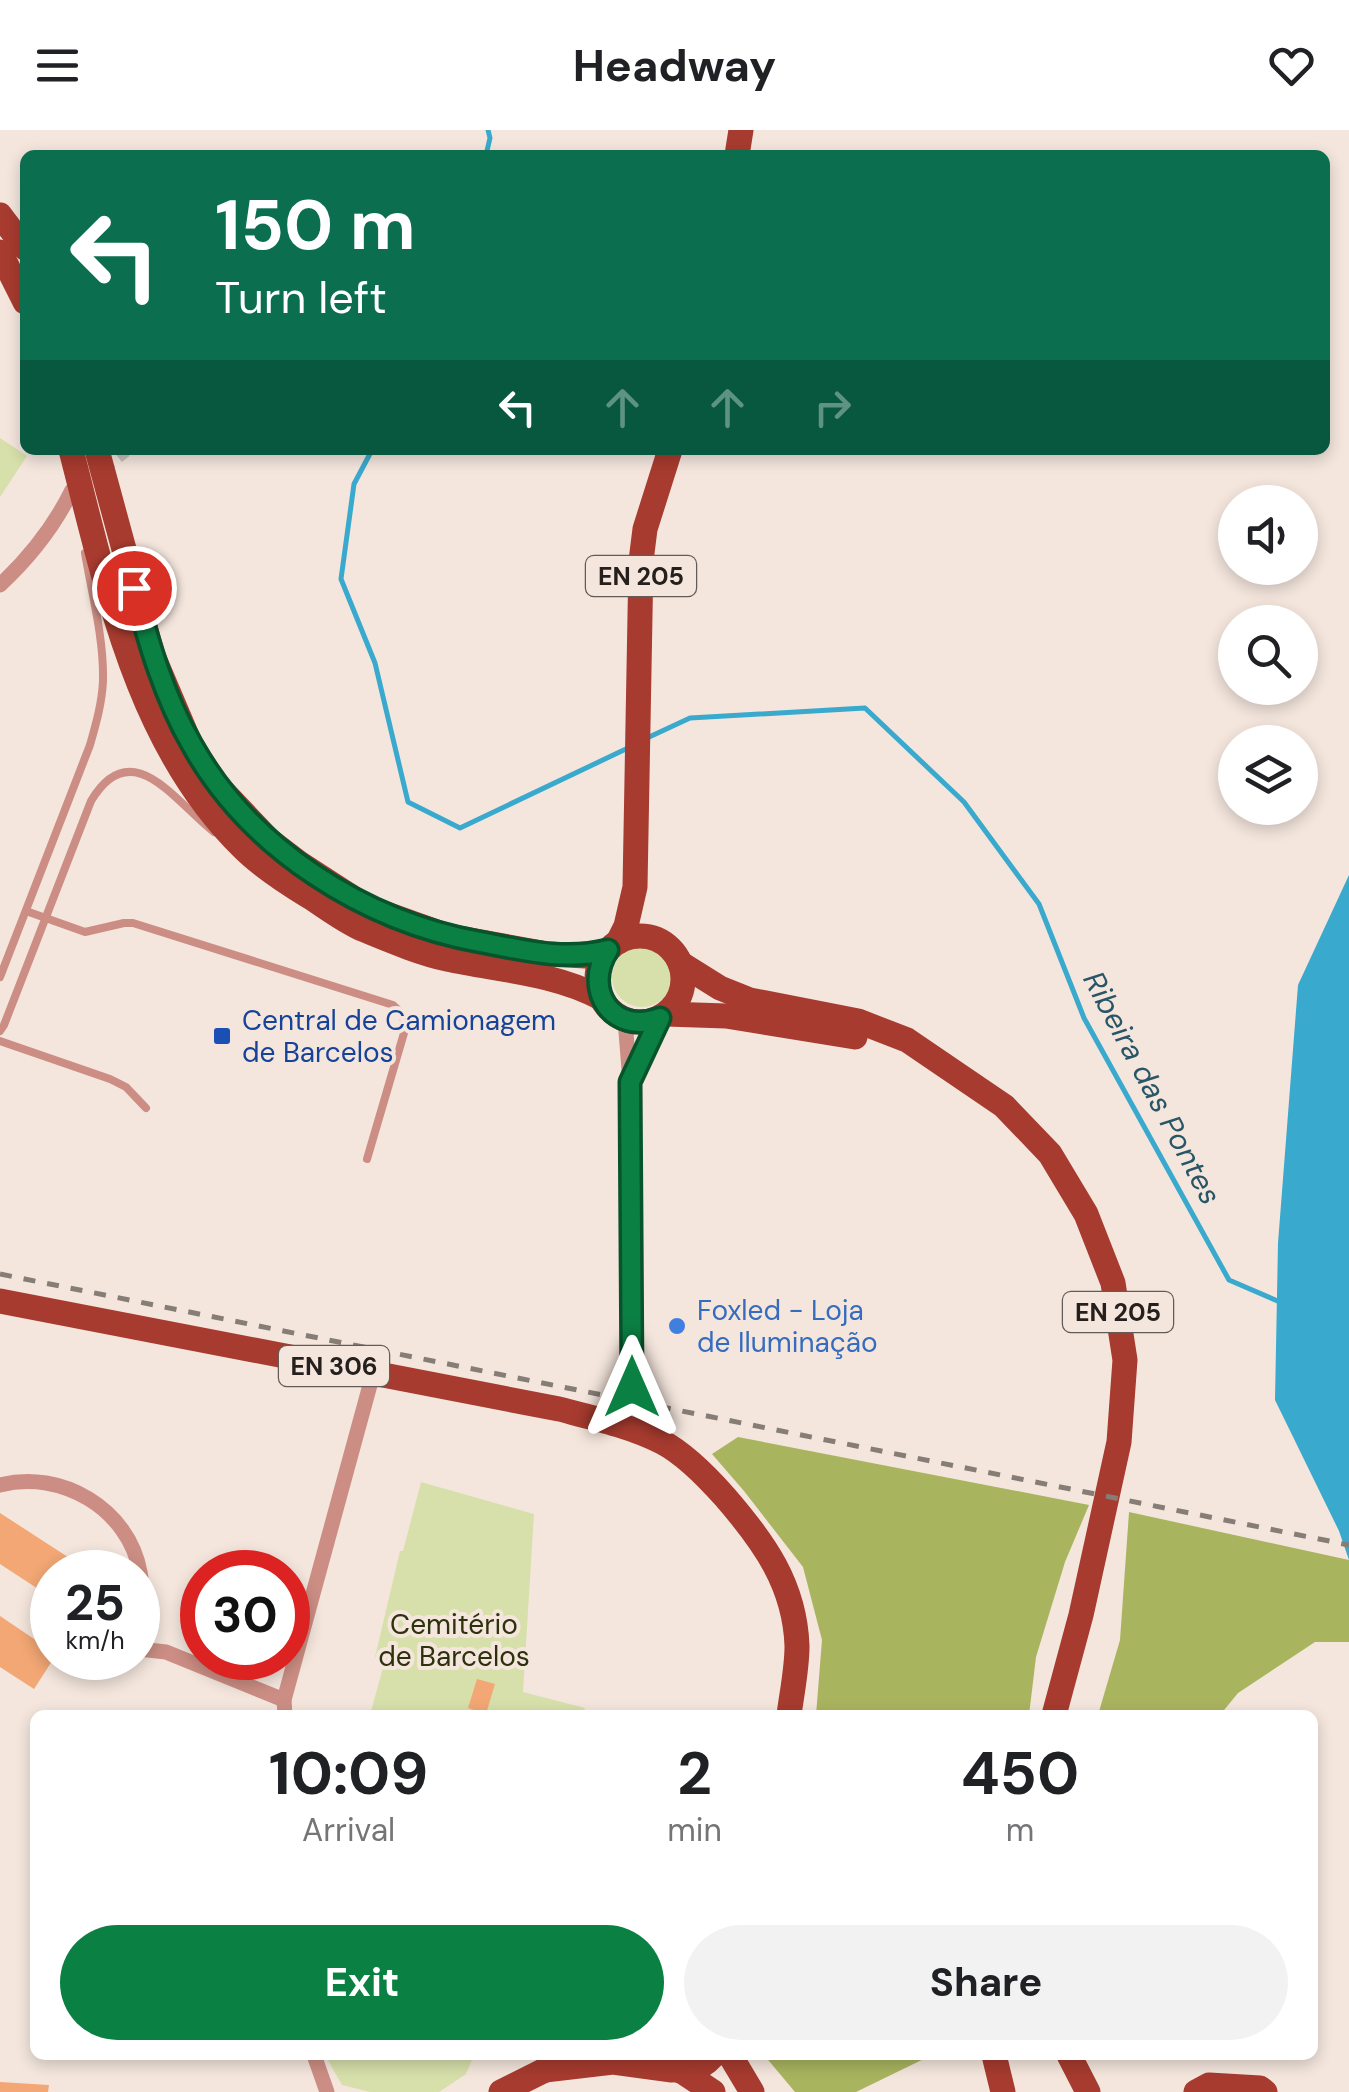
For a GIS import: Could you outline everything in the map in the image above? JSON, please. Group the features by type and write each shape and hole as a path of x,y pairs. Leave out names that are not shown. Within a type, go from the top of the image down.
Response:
{"main road":[{"path":"0,214 20,241"},
{"path":"0,252 20,292"},
{"path":"72,455 77,492 131,664 170,754 210,813 245,851 357,927 442,958 582,988 601,998 615,1015 625,1020"},
{"path":"97,455 152,656 190,743 216,784 270,841 367,906 448,936 547,954 586,956 613,946"},
{"name":"EN 205","path":"601,998 601,961 626,926 635,886 641,560 645,529 668,455"},
{"name":"EN 205","path":"635,886 673,953"},
{"name":"EN 205","path":"613,946 630,937 654,938 720,988 750,1000 858,1021 907,1040 1004,1106 1050,1154 1086,1214 1113,1282 1125,1360 1118,1442 1081,1615 1066,1710"},
{"path":"663,1016 683,987 673,953"},
{"name":"EN 205","path":"625,1020 726,1016 855,1037 948,1067"},
{"name":"EN 306","path":"0,1301 559,1409 664,1443 712,1482 758,1535 787,1590 797,1647 790,1710"},
{"name":"EN 205","path":"1055,1710 1081,1615"},
{"path":"502,2092 552,2062 613,2062 695,2070 709,2060"},
{"path":"733,2060 752,2092"},
{"path":"995,2060 1004,2092"},
{"path":"1055,2060 1071,2092"},
{"path":"1072,2060 1088,2092"},
{"path":"670,2066 713,2092"},
{"path":"1196,2092 1209,2086 1260,2088 1266,2092"}],"street":[{"path":"0,585 27,558 77,492"},
{"path":"630,1082 663,1016"},
{"path":"625,1020 630,1082 632,1387"},
{"path":"0,1486 35,1481 70,1488 90,1498 113,1517 130,1542 140,1570 139,1650 166,1652 285,1708 372,1374"},
{"path":"316,2060 326,2092"}],"lane":[{"path":"0,977 90,745 103,684 102,648 77,492"},
{"path":"0,1031 91,801 110,777 123,772 150,776 167,787 194,816 245,851"},
{"path":"26,911 86,932 133,923 393,1005 405,1020 404,1033 367,1159"},
{"path":"0,1042 110,1079 126,1087 146,1108"}],"green space":[{"path":"0,438 20,455 27,456 0,497"},
{"path":"642,947 663,956 672,977 663,998 642,1007 621,998 612,977 621,956"},
{"path":"738,1437 1089,1505 1065,1562 1036,1657 1030,1710 816,1710 822,1640 803,1567 712,1454"},
{"name":"Cemitério de Barcelos","path":"421,1482 534,1514 523,1692 584,1710 371,1710 385,1660 375,1657"},
{"path":"1129,1512 1349,1560 1349,1642 1315,1642 1238,1693 1224,1710 1099,1710 1120,1640"},
{"path":"328,2060 472,2060 466,2074 439,2092 370,2092 342,2085"},
{"path":"768,2060 922,2060 856,2092 795,2092"}],"water":[{"path":"1349,875 1349,1560 1339,1531 1275,1400 1278,1243 1298,985"}],"building":[{"path":"0,1513 57,1550 30,1550 30,1584 0,1564"},
{"path":"0,1616 30,1636 30,1680 40,1680 34,1689 0,1667"},
{"path":"477,1679 495,1684 487,1710 468,1708"},
{"path":"0,2082 49,2085 48,2092 0,2092"}],"waterway":[{"name":"Ribeira das Pontes","path":"487,150 488,130"},
{"name":"Ribeira das Pontes","path":"369,455 354,484 341,579 375,663 408,802 460,828 628,748"},
{"name":"Ribeira das Pontes","path":"647,738 690,718 865,708 964,802 1039,904 1084,1018 1229,1280 1280,1302"}],"tunnel":[{"path":"99,470 118,455"}],"railway":[{"path":"0,1274 1349,1545"}],"place":[{"name":"Central de Camionagem de Barcelos","path":"222,1036"},
{"name":"Foxled - Loja de Iluminação","path":"677,1326"}],"route":[{"path":"134,588 152,656 190,743 216,784 270,841 367,906 448,936 547,954 586,956 608,950 598,973 601,998 607,1007 625,1020 650,1022 660,1018 630,1082 632,1387"}]}
